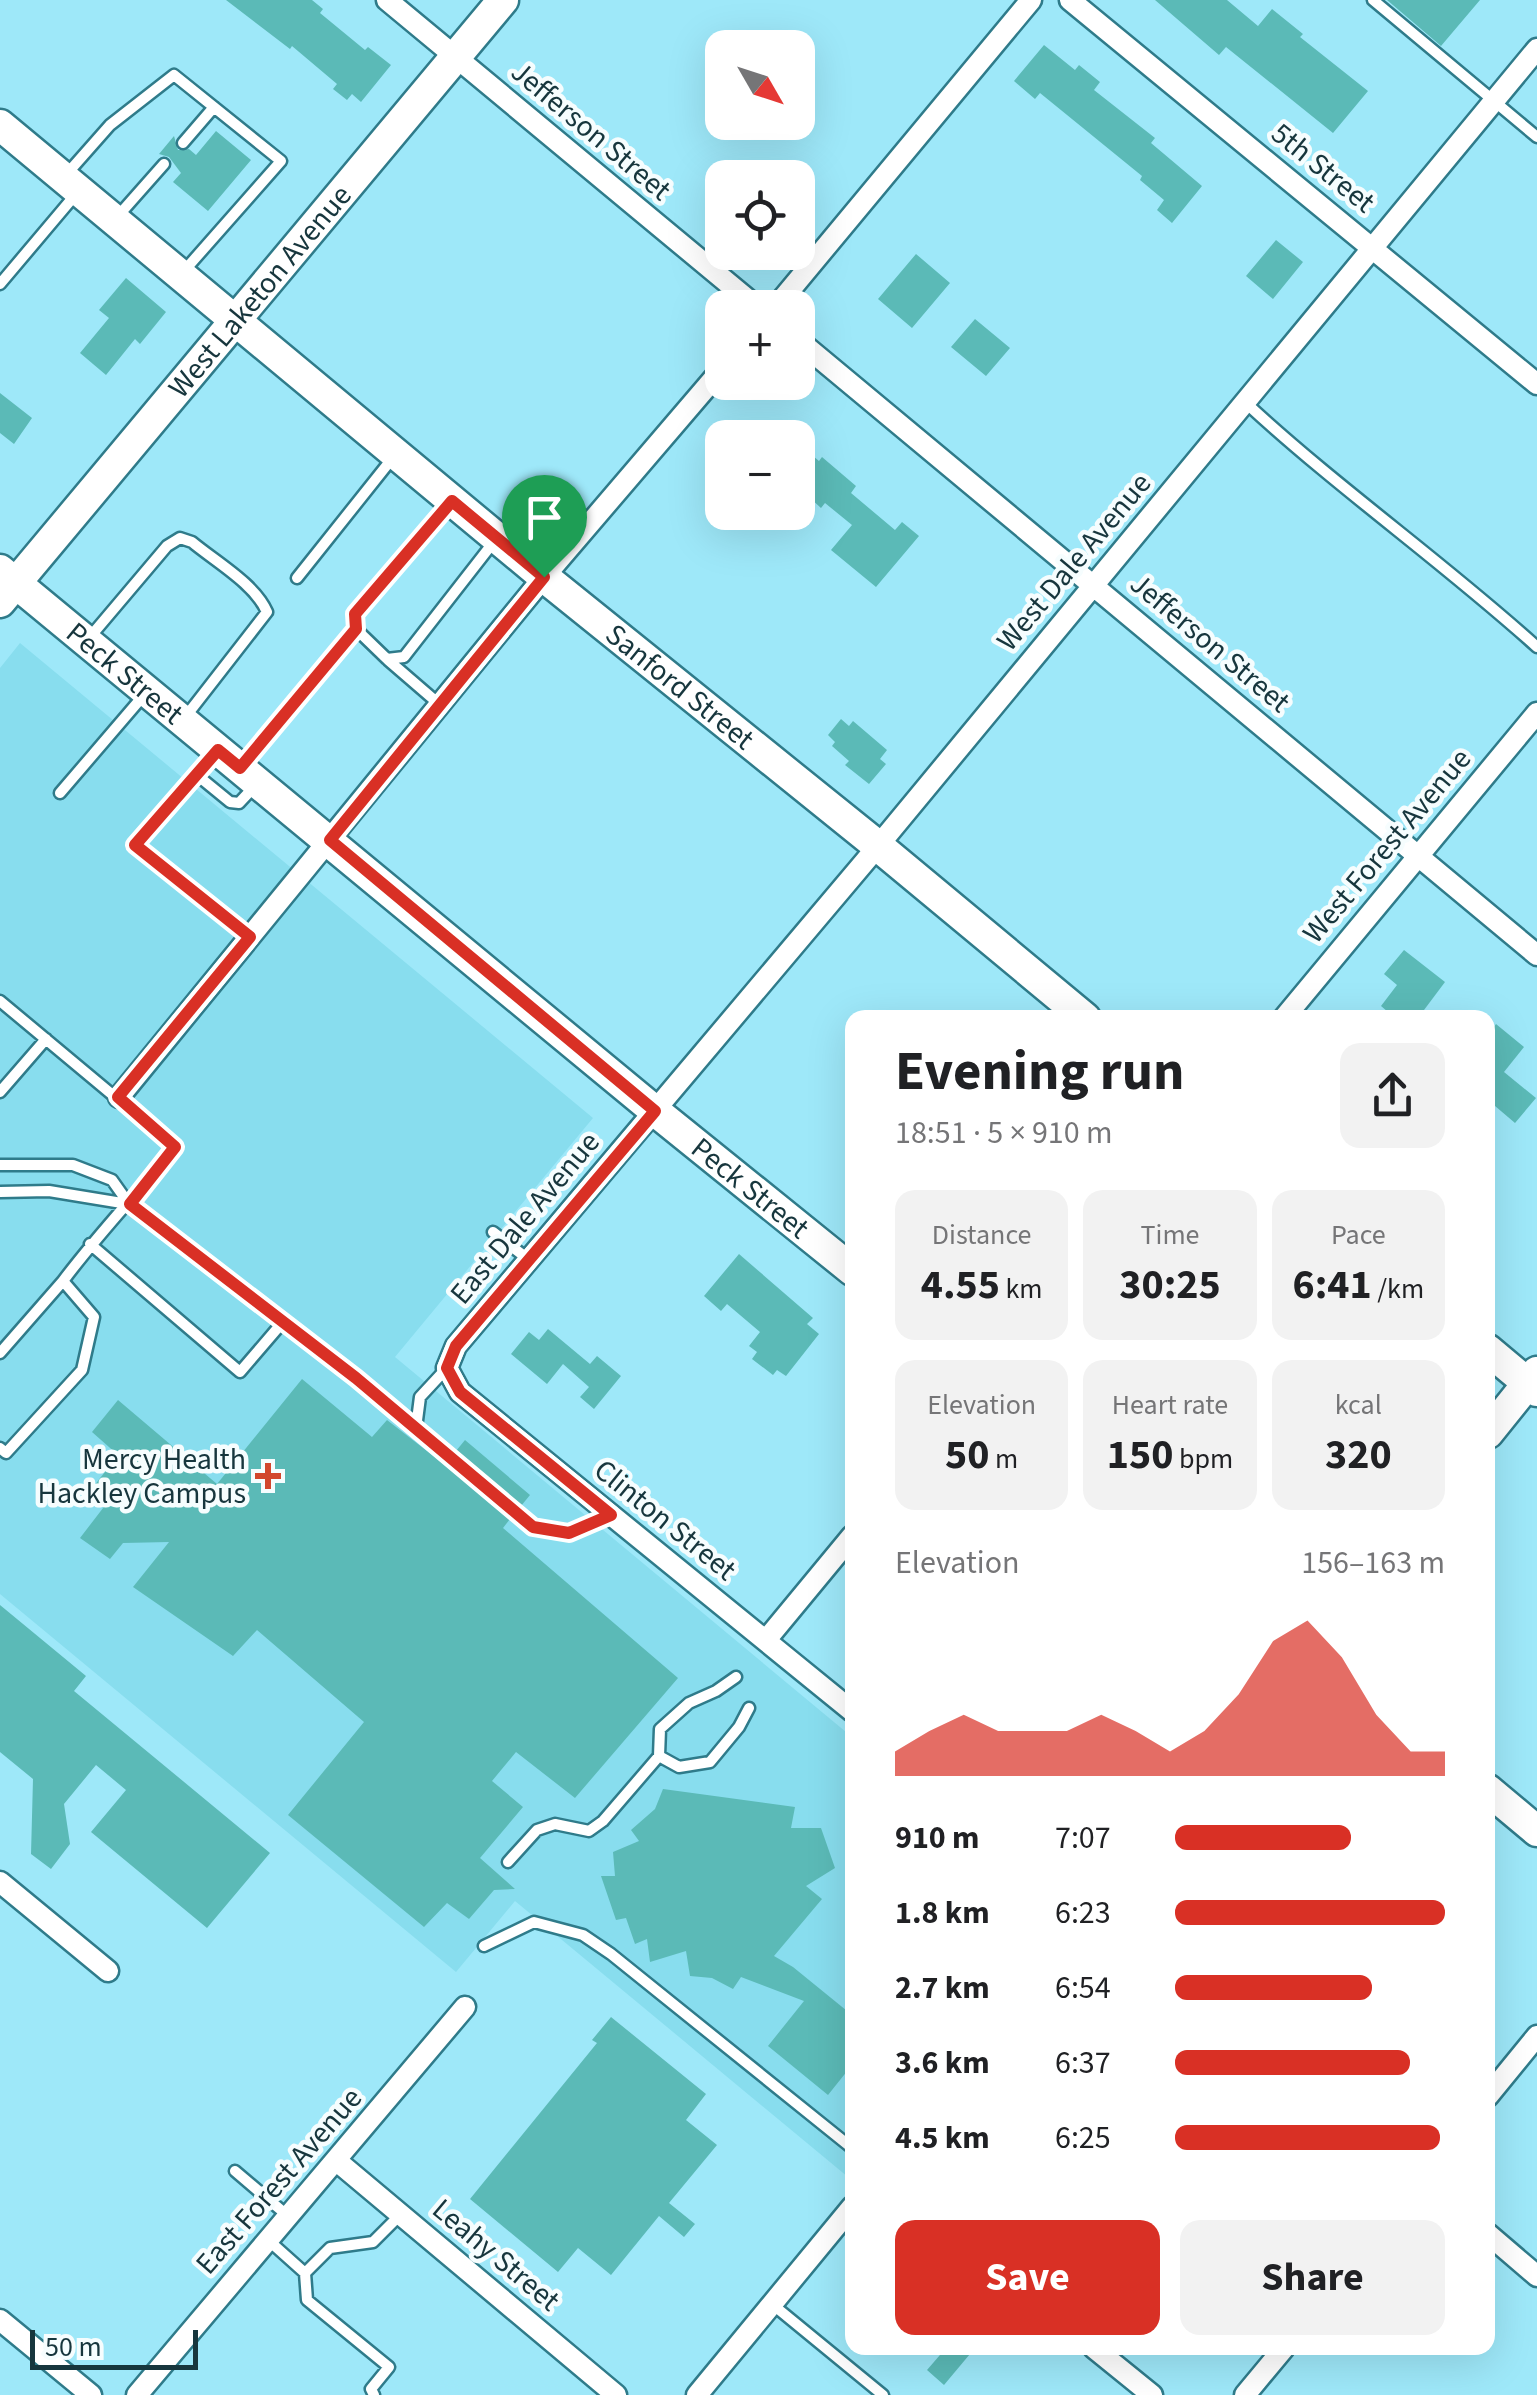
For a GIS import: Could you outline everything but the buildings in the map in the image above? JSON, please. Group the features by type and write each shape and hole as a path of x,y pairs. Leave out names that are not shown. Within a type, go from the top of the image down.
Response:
{"street":[{"name":"Jefferson Street","path":"386,0 736,290"},
{"name":"West Laketon Avenue","path":"5,585 236,322 503,0"},
{"path":"790,290 1031,0"},
{"name":"5th Street","path":"1070,0 1537,384"},
{"name":"West Dale Avenue","path":"655,1111 1537,50"},
{"name":"Sanford Street","path":"3,136 72,183 496,538 1075,1010"},
{"name":"Jefferson Street","path":"815,354 1537,956"},
{"path":"118,1097 544,577 705,389"},
{"name":"Peck Street","path":"5,585 86,641 845,1264"},
{"name":"West Forest Avenue","path":"1291,1010 1537,713"},
{"name":"East Dale Avenue","path":"447,1368 456,1346 655,1111"},
{"path":"1495,1355 1534,1382 1495,1424"},
{"name":"Clinton Street","path":"447,1368 460,1392 845,1705"},
{"path":"766,1640 845,1544"},
{"path":"1495,1796 1537,1831"},
{"path":"0,1882 108,1971"},
{"name":"East Forest Avenue","path":"137,2395 266,2238 338,2162 465,2007"},
{"path":"1495,2087 1537,2036"},
{"name":"Leahy Street","path":"338,2162 616,2395"},
{"path":"697,2395 845,2215"},
{"path":"1495,2240 1537,2276"},
{"path":"0,2320 91,2395"},
{"path":"1103,2355 1152,2395"},
{"path":"1245,2395 1278,2355"}],"lane":[{"path":"1374,0 1537,138"},
{"path":"0,284 110,125 174,75 280,161 180,276"},
{"path":"183,143 214,107"},
{"path":"115,220 164,164"},
{"path":"1245,402 1537,647"},
{"path":"297,578 396,455"},
{"path":"440,705 356,629 355,614 452,501"},
{"path":"86,641 167,546 180,538 192,542 250,590 263,601 268,612 182,721"},
{"path":"387,659 404,658 496,538"},
{"path":"250,937 135,845 197,774 239,767 356,629"},
{"path":"60,793 148,692"},
{"path":"197,774 230,802 239,803 239,767"},
{"path":"0,1001 175,1147 0,1354"},
{"path":"0,1092 46,1038"},
{"path":"0,1166 73,1165 112,1180 130,1204 356,1378 533,1527 569,1533 611,1515"},
{"path":"0,1192 49,1191 130,1204"},
{"path":"493,1232 529,1260"},
{"path":"90,1244 240,1372 282,1323"},
{"path":"0,1448 6,1454 82,1370 94,1317 63,1280"},
{"path":"416,1428 420,1397 447,1368"},
{"path":"508,1862 536,1830 555,1824 589,1832 604,1820 659,1756 660,1729 689,1703 716,1692 736,1677"},
{"path":"659,1756 679,1767 710,1762 739,1728 749,1708"},
{"path":"484,1946 534,1922 583,1935 612,1954 845,2142"},
{"path":"235,2172 288,2216"},
{"path":"305,2273 330,2248 373,2242 401,2214"},
{"path":"266,2238 305,2273 307,2300 389,2367 370,2389 374,2395"},
{"path":"772,2304 883,2395"}],"shaded area":[{"name":"Mercy Health Hackley Campus","path":"20,643 593,1118 395,1357 845,1731 845,2175 515,1901 456,1972 0,1594 0,668"}],"place":[{"name":"Mercy Health Hackley Campus","path":"268,1476"}],"route":[{"path":"452,501 544,577 330,840 655,1111 456,1346 447,1368 460,1392 611,1515 569,1533 533,1527 356,1378 130,1204 175,1147 118,1097 250,937 135,845 218,750 240,768 356,629 355,614 452,501"}]}
